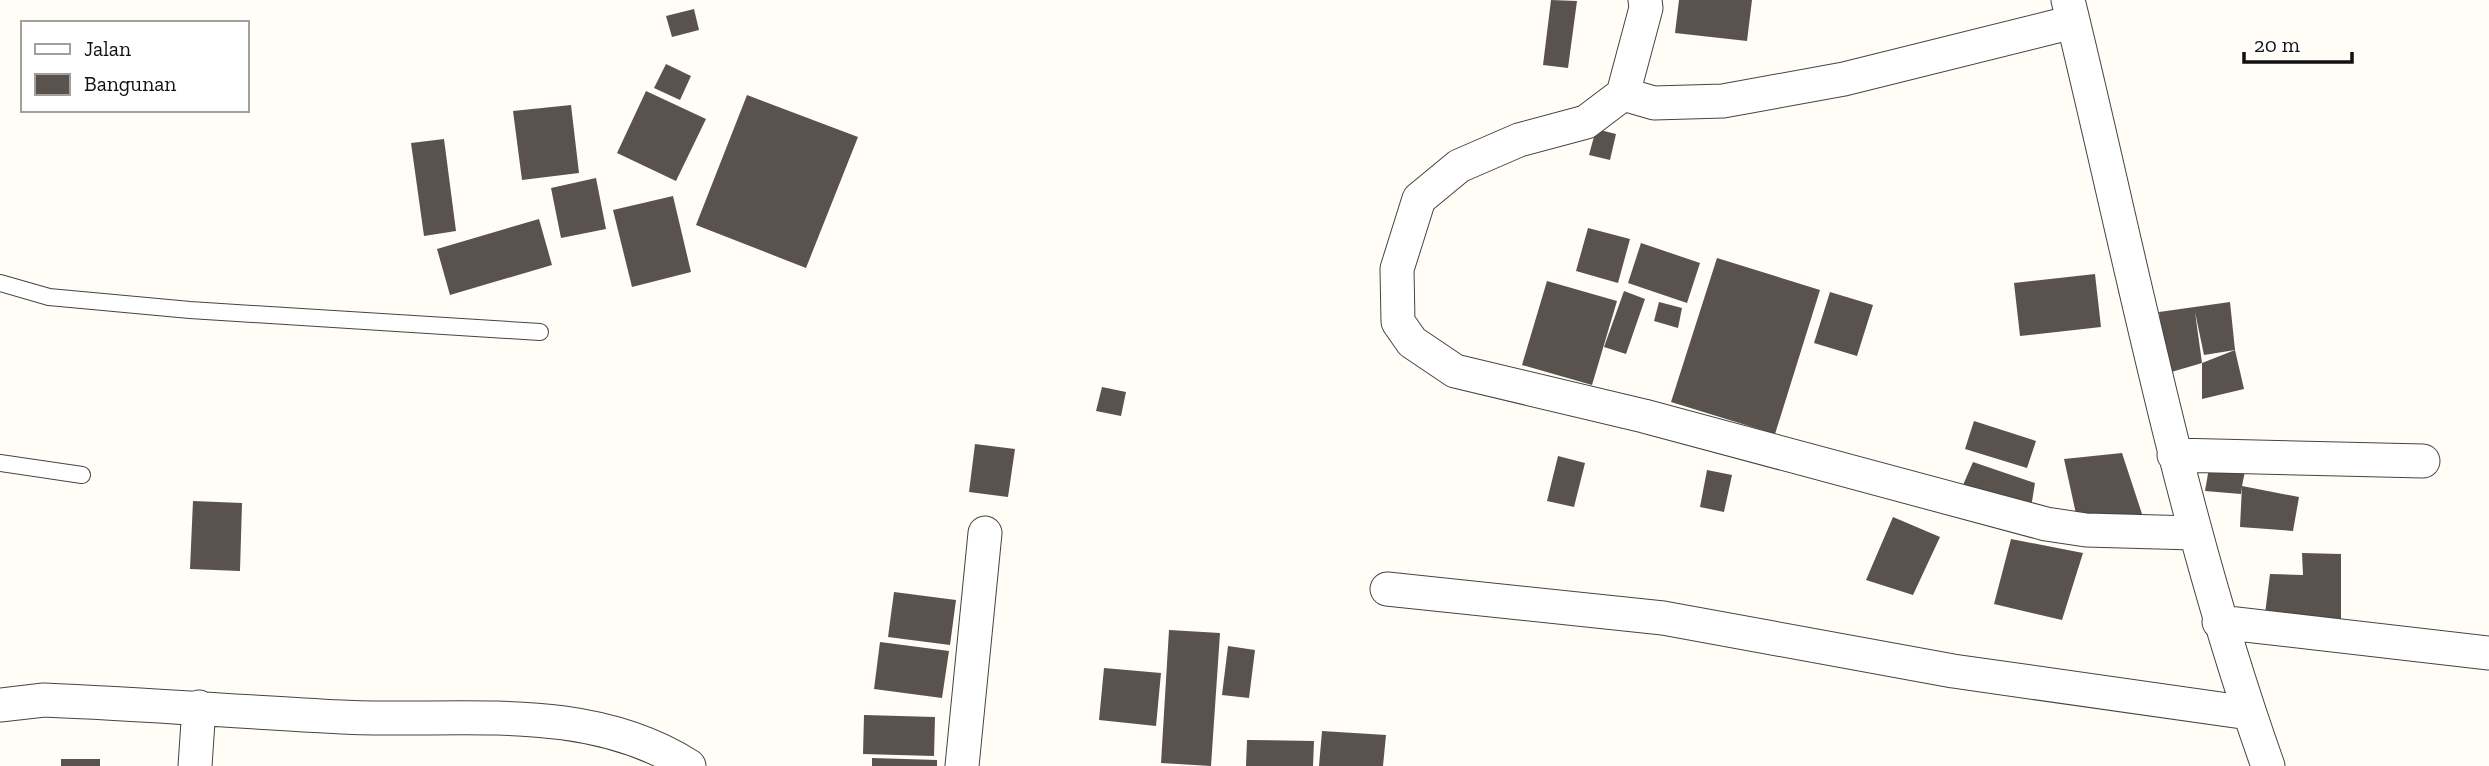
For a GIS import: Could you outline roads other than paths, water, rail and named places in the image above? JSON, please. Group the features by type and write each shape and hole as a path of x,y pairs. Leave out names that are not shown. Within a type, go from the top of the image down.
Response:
{"street":[{"path":"1644,0 1646,8 1623,94 1586,122 1519,139 1459,166 1419,199 1397,269 1398,322 1412,342 1455,372 1644,416 2046,524 2086,530 2193,533"},
{"path":"1623,94 1654,103 1723,101 1844,79 2071,11 2193,533 2219,622 2268,766"},
{"path":"2174,455 2423,461"},
{"path":"962,766 985,533"},
{"path":"1387,589 1663,618 1953,671 2249,713"},
{"path":"2219,622 2489,653"},
{"path":"0,705 44,699 345,717 465,716 576,723 663,750 689,766"},
{"path":"195,766 199,707"}],"lane":[{"path":"0,283 49,297 190,310 540,332"},
{"path":"0,463 82,475"}]}
